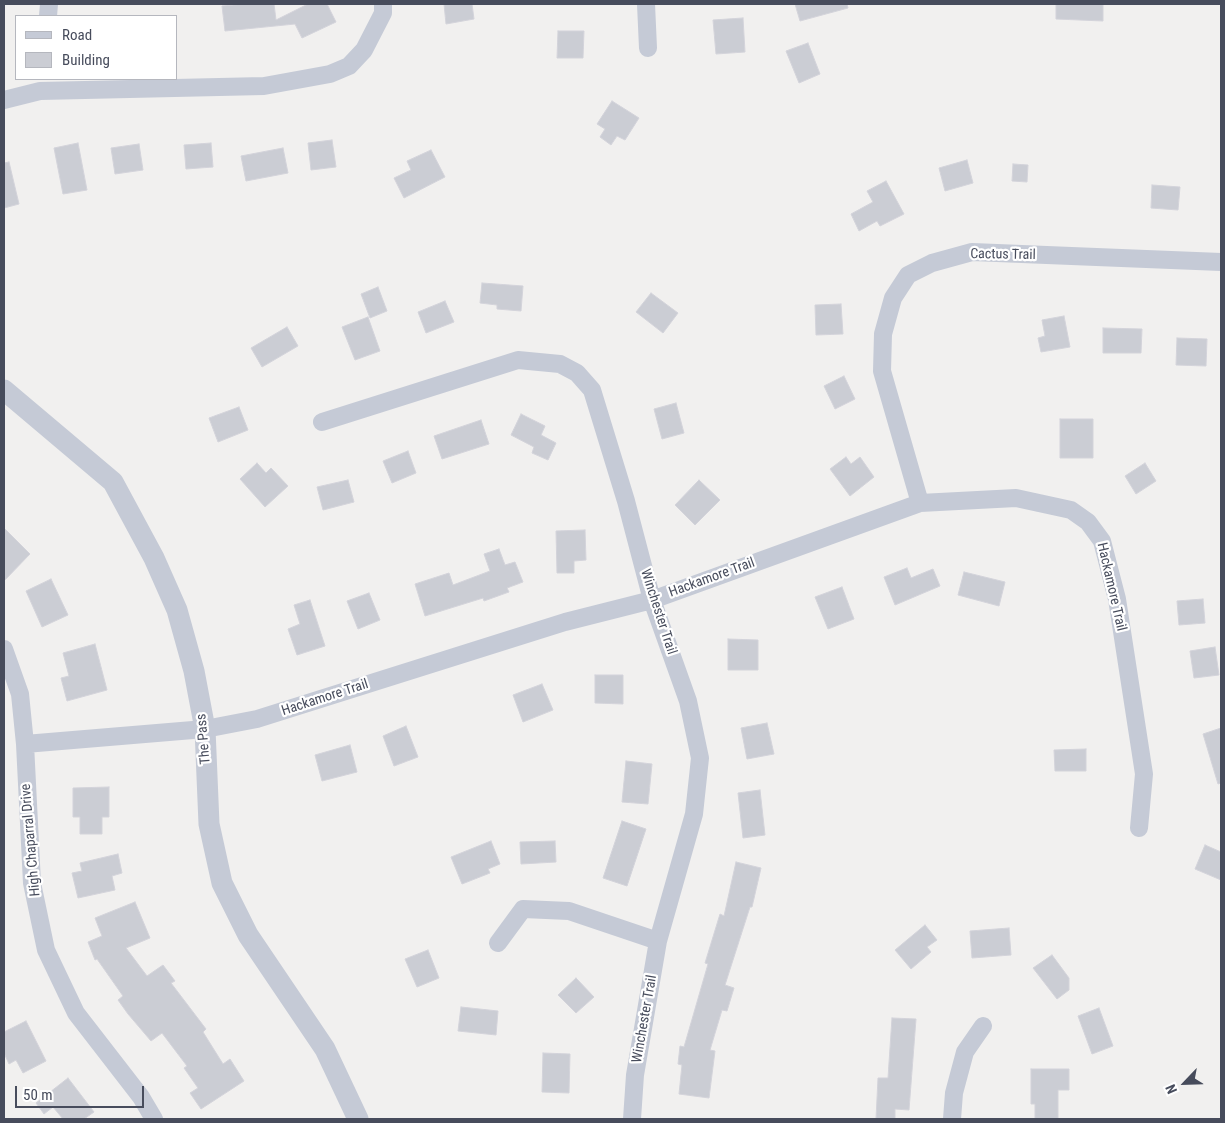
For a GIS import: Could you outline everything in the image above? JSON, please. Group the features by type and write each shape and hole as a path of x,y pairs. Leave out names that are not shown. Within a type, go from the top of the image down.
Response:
{"street":[{"path":"4,100 41,85 264,86 330,74 349,66 364,50 383,13 383,4"},
{"path":"646,4 648,48"},
{"name":"Cactus Trail","path":"920,503 882,371 883,334 893,298 908,275 932,263 972,252 1221,262"},
{"name":"Winchester Trail","path":"322,422 518,360 560,364 577,373 592,390 626,501 652,600 688,701 700,758 694,814 658,941 635,1075 632,1119"},
{"name":"The Pass","path":"4,390 113,482 154,558 177,610 194,671 205,729 209,824 222,883 248,935 325,1049 358,1119"},
{"name":"Hackamore Trail","path":"25,744 205,729 257,719 312,704 565,622 652,600 920,503 1016,498 1071,510 1088,522 1102,541 1117,600 1144,774 1139,828"},
{"name":"High Chaparral Drive","path":"4,649 20,694 25,744 32,882 46,950 76,1013 141,1097 154,1119"},
{"path":"498,943 523,909 569,911 658,941"},
{"path":"952,1119 954,1093 965,1052 982,1026"}],"building":[{"path":"274,4 276,20 308,4 327,4 336,22 302,38 295,24 225,31 222,6"},
{"path":"444,4 472,4 474,19 446,24"},
{"path":"795,4 847,4 848,8 800,21"},
{"path":"1056,4 1103,4 1103,21 1056,19"},
{"path":"743,18 745,52 716,54 713,20"},
{"path":"558,31 584,31 583,58 557,58"},
{"path":"808,43 820,74 799,83 786,51"},
{"path":"612,101 639,118 625,140 617,136 611,145 600,137 605,129 597,124"},
{"path":"332,140 336,167 311,170 308,143"},
{"path":"78,143 87,190 63,194 54,148"},
{"path":"211,143 213,167 186,169 184,145"},
{"path":"139,144 143,170 115,174 111,148"},
{"path":"283,148 288,173 246,181 241,156"},
{"path":"431,150 445,177 404,198 394,178 411,170 407,161"},
{"path":"967,160 973,183 945,191 939,168"},
{"path":"9,162 19,204 4,208 4,163"},
{"path":"1013,164 1028,165 1027,182 1012,181"},
{"path":"886,181 904,214 880,226 877,221 859,231 851,214 873,202 867,191"},
{"path":"1152,185 1180,187 1178,210 1151,208"},
{"path":"482,283 523,286 521,311 497,309 497,305 480,303"},
{"path":"378,287 387,311 370,318 361,294"},
{"path":"651,293 678,313 663,333 636,312"},
{"path":"445,301 454,322 426,333 418,312"},
{"path":"841,304 843,334 816,335 815,305"},
{"path":"1064,316 1070,347 1041,352 1038,338 1045,336 1042,320"},
{"path":"368,317 380,351 355,360 342,327"},
{"path":"287,327 298,346 262,367 251,348"},
{"path":"1103,328 1142,329 1141,353 1103,353"},
{"path":"1177,338 1207,339 1206,366 1176,365"},
{"path":"844,376 855,399 835,409 824,386"},
{"path":"676,403 684,433 662,439 654,409"},
{"path":"239,407 248,430 218,442 209,418"},
{"path":"521,414 545,426 541,435 556,443 548,460 532,453 534,447 511,435"},
{"path":"1060,419 1093,419 1093,458 1060,458"},
{"path":"481,420 489,444 442,459 434,436"},
{"path":"408,451 416,473 392,483 383,461"},
{"path":"846,457 851,464 860,457 874,477 850,496 830,469"},
{"path":"257,463 266,473 271,468 288,486 265,507 240,479"},
{"path":"1145,463 1156,481 1136,494 1125,476"},
{"path":"348,480 354,502 323,510 317,487"},
{"path":"699,480 720,500 695,525 675,505"},
{"path":"4,528 30,554 4,581"},
{"path":"585,530 586,560 574,561 574,573 557,573 556,531"},
{"path":"499,549 505,565 515,562 523,582 507,588 509,592 484,601 483,598 425,616 415,584 449,573 453,585 490,571 484,554"},
{"path":"907,568 911,578 933,569 940,586 895,605 884,577"},
{"path":"964,572 1005,582 999,606 958,595"},
{"path":"51,579 68,615 42,627 26,591"},
{"path":"842,587 854,619 828,629 815,597"},
{"path":"369,593 380,620 358,629 347,601"},
{"path":"1203,599 1205,623 1179,625 1177,601"},
{"path":"310,600 325,646 297,655 288,629 300,624 294,605"},
{"path":"728,639 758,640 758,670 728,670"},
{"path":"95,644 107,690 67,701 61,678 69,676 63,653"},
{"path":"1215,647 1219,675 1194,678 1190,651"},
{"path":"595,675 623,675 623,704 595,703"},
{"path":"542,684 553,710 523,722 513,695"},
{"path":"767,723 774,754 747,759 741,728"},
{"path":"406,726 418,757 394,766 383,736"},
{"path":"1221,728 1221,783 1218,784 1203,734"},
{"path":"350,745 357,772 322,781 315,755"},
{"path":"1086,749 1086,771 1055,771 1054,750"},
{"path":"626,761 652,764 648,804 622,802"},
{"path":"109,787 109,817 102,817 102,834 80,834 80,817 73,817 73,788"},
{"path":"760,790 765,835 743,838 738,793"},
{"path":"622,821 646,829 627,886 603,878"},
{"path":"491,841 500,864 488,869 490,873 462,884 451,857"},
{"path":"555,841 556,862 521,864 520,842"},
{"path":"1205,845 1221,852 1221,880 1195,869"},
{"path":"118,854 122,873 112,876 115,890 78,898 72,873 82,871 80,863"},
{"path":"736,862 761,868 752,907 750,907 725,985 734,988 727,1011 722,1010 710,1050 715,1051 709,1098 679,1094 682,1065 678,1064 680,1046 684,1047 708,964 705,963 720,914 724,916"},
{"path":"135,902 150,938 126,948 147,976 163,965 175,981 171,983 206,1029 203,1032 223,1064 230,1059 244,1081 201,1109 190,1093 198,1088 184,1068 187,1066 162,1033 151,1041 128,1014 118,1000 123,996 97,959 95,960 88,942 102,936 95,918"},
{"path":"925,925 937,940 927,947 931,952 911,969 895,950"},
{"path":"1009,928 1011,955 972,958 970,931"},
{"path":"428,950 439,978 417,987 405,959"},
{"path":"1052,955 1069,978 1069,990 1057,999 1033,968"},
{"path":"576,978 594,997 576,1013 558,995"},
{"path":"461,1007 498,1011 496,1035 458,1031"},
{"path":"1099,1008 1113,1046 1092,1054 1078,1016"},
{"path":"892,1018 916,1019 909,1110 895,1109 895,1119 876,1119 878,1078 888,1078"},
{"path":"26,1021 46,1061 23,1073 16,1060 9,1064 4,1053 4,1032"},
{"path":"543,1053 570,1054 569,1093 542,1092"},
{"path":"1031,1069 1069,1069 1069,1090 1058,1090 1058,1119 1035,1119 1035,1104 1031,1104"},
{"path":"68,1078 94,1112 84,1119 63,1119 53,1107 44,1114 36,1103"}]}
